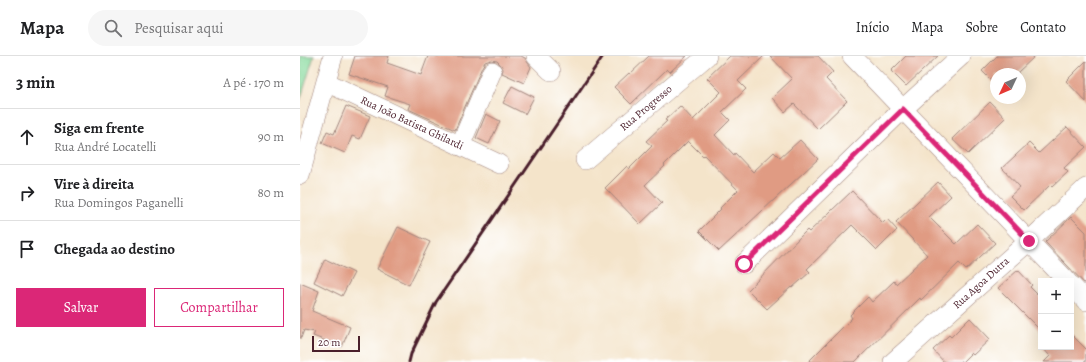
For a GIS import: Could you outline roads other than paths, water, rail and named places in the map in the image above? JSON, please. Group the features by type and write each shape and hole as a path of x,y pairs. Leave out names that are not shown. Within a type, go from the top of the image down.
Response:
{"street":[{"path":"300,174 334,56"},
{"path":"536,56 551,71"},
{"name":"Rua Progresso","path":"585,160 707,56"},
{"path":"852,56 1064,278"},
{"path":"744,264 903,109 961,56"},
{"path":"460,146 492,71"},
{"name":"Rua João Batista Ghilardi","path":"326,82 499,164"},
{"name":"Rua Agoa Dutra","path":"893,362 1086,188"},
{"path":"1074,289 1086,301"}],"railway":[{"path":"409,362 411,354 436,302 603,56"}]}
